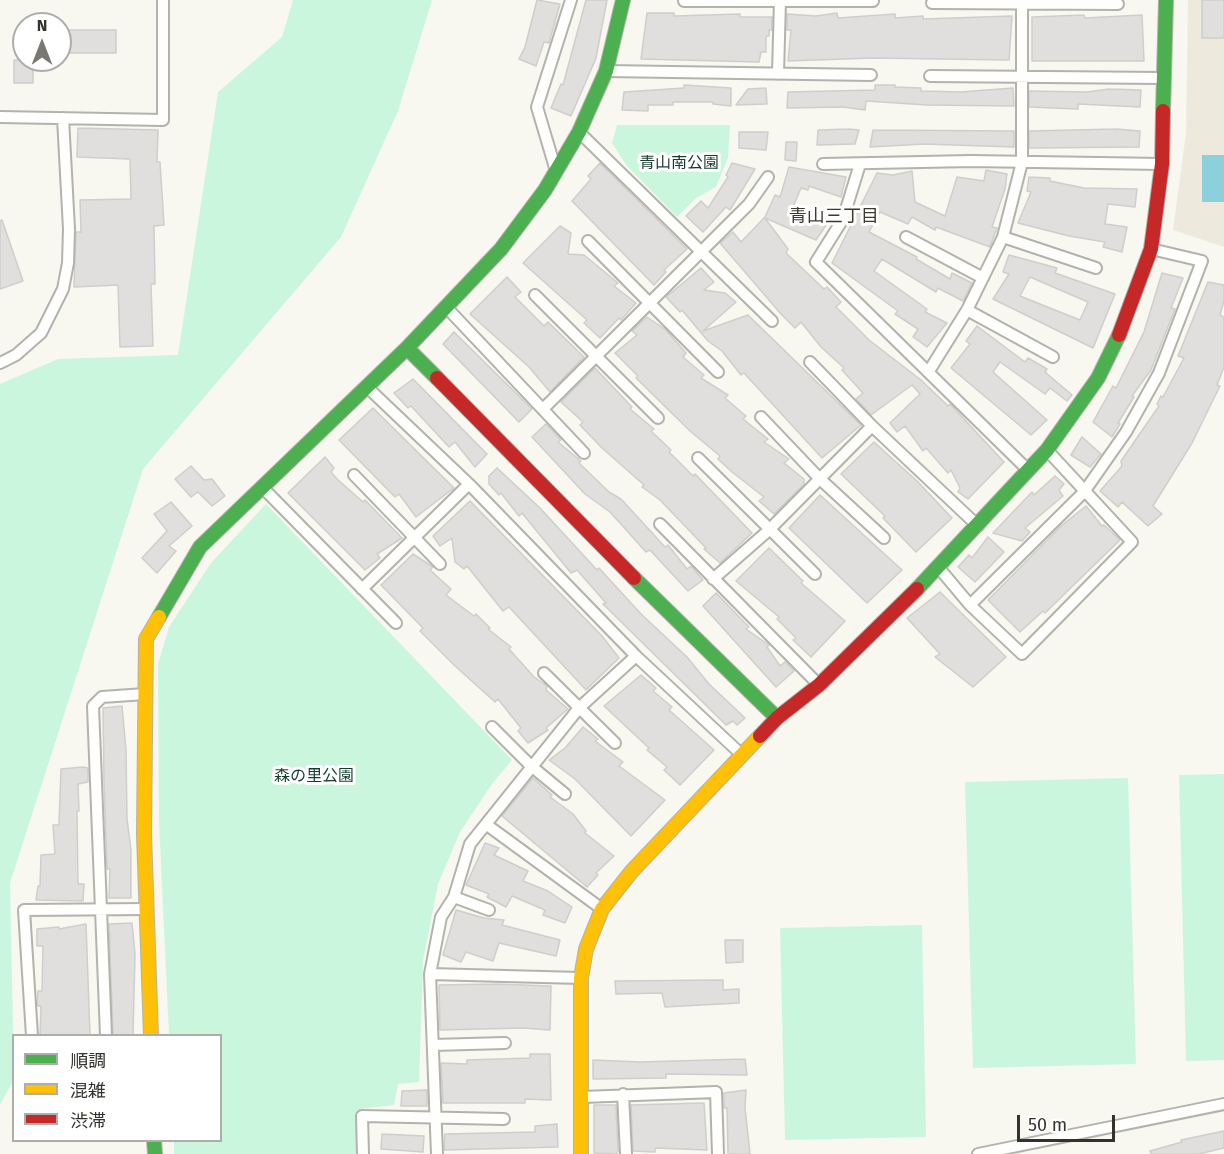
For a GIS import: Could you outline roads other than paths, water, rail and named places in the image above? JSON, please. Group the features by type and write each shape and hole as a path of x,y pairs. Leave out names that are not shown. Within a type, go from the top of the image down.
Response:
{"street":[{"path":"0,117 163,120 163,0"},
{"path":"556,171 537,106 571,0"},
{"path":"151,1034 147,909 146,639 165,603 200,547 264,489 407,348 501,249 556,171 579,132 606,71 623,0"},
{"path":"778,74 780,0"},
{"path":"581,1154 581,978 586,949 602,909 632,871 777,718 819,684 939,568 1047,450 1098,378 1124,325 1151,249 1162,164 1162,78 1166,0"},
{"path":"684,1 873,1"},
{"path":"932,3 1022,1 1118,4"},
{"path":"929,371 967,310 1003,237 1022,162 1022,1"},
{"path":"606,71 872,75"},
{"path":"930,76 1162,78"},
{"path":"0,363 16,355 41,333 63,289 68,263 69,229 63,118"},
{"path":"579,132 772,321"},
{"path":"823,164 1022,162 1162,164"},
{"path":"860,164 843,219 816,262 1028,470"},
{"path":"543,409 749,204 768,177"},
{"path":"906,237 983,278"},
{"path":"1003,237 1096,268"},
{"path":"588,241 718,372"},
{"path":"970,604 1084,492 1126,432 1159,373 1202,261 1151,249"},
{"path":"535,295 658,418"},
{"path":"447,308 584,453"},
{"path":"967,310 1053,357"},
{"path":"407,348 674,619 777,718"},
{"path":"810,362 872,426 978,526"},
{"path":"367,387 469,484 636,656 742,755"},
{"path":"761,417 820,479 884,538"},
{"path":"713,579 769,530 872,426"},
{"path":"939,568 970,604 1022,654 1132,542 1047,450"},
{"path":"698,458 815,574"},
{"path":"354,475 440,564"},
{"path":"362,589 469,484"},
{"path":"264,489 396,623"},
{"path":"660,524 819,684"},
{"path":"437,1154 430,974 441,916 454,897 470,844 487,825 531,765 579,708 636,656"},
{"path":"544,673 615,743"},
{"path":"106,1034 93,706 102,698 146,694"},
{"path":"492,727 565,794"},
{"path":"487,825 602,909"},
{"path":"454,897 489,910"},
{"path":"32,1034 24,910 147,909"},
{"path":"430,974 581,978"},
{"path":"434,1045 505,1043"},
{"path":"582,1096 716,1092 718,1154"},
{"path":"623,1094 626,1154"},
{"path":"978,1154 1224,1104"},
{"path":"363,1154 362,1116 504,1119"}],"water":[{"path":"1202,155 1224,155 1224,202 1202,202"}],"district":[{"name":"青山三丁目","path":"834,217"}],"park label":[{"name":"青山南公園","path":"679,164"},
{"name":"森の里公園","path":"314,777"}]}
